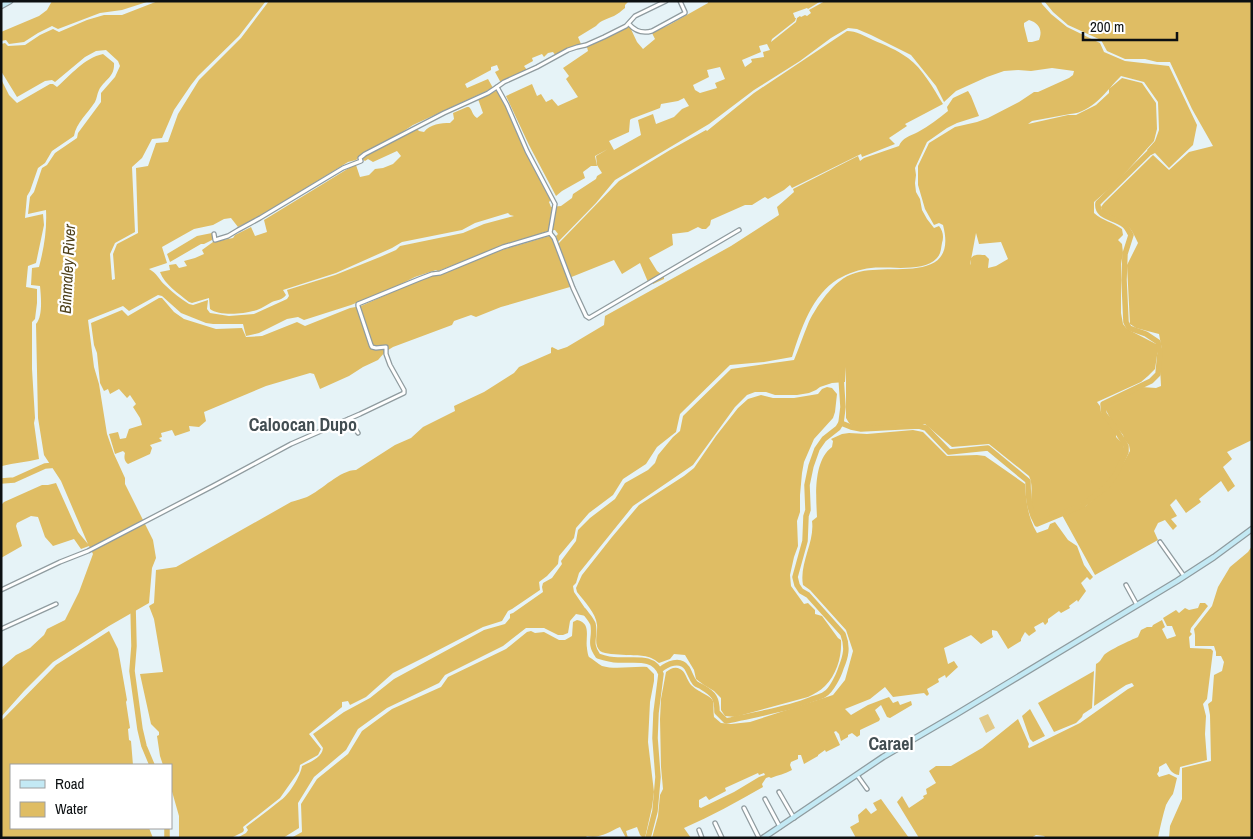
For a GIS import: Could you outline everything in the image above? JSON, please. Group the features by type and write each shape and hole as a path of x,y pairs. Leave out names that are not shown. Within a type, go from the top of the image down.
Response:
{"street":[{"path":"1,6 10,1"},
{"path":"214,234 214,240 228,236 343,168 361,161 360,158 365,154 415,127 488,93 504,82 568,50 590,44 629,24 635,16 666,1"},
{"path":"629,24 638,31 646,33 652,31 685,13 680,1"},
{"path":"497,87 555,206 550,232 573,288 586,316 589,318 739,230"},
{"path":"1,590 88,551 291,444 404,393 405,391 390,365 386,354 386,347 372,347 358,304 504,247 550,232"},
{"path":"349,419 358,433"},
{"path":"763,838 883,757 1184,577 1252,529"},
{"path":"1160,542 1184,577"},
{"path":"1126,584 1138,605"},
{"path":"1,630 56,604"},
{"path":"857,774 867,789"},
{"path":"779,792 794,818"},
{"path":"765,799 780,827"},
{"path":"744,808 759,838"},
{"path":"715,823 722,838"},
{"path":"699,830 702,838"}],"shaded area":[{"path":"988,714 995,728 986,733 979,718"}],"water":[{"path":"52,1 150,1 122,10 100,13 58,29 52,26 24,42 9,44 6,40 1,41 1,32 39,16 47,10"},
{"name":"Binmaley River","path":"158,1 266,1 239,36 198,76 174,110 162,138 152,139 142,158 132,167 135,232 115,243 110,254 112,280 115,279 113,254 117,244 138,233 136,168 148,166 156,143 168,142 178,114 199,80 241,38 269,1 629,1 625,8 617,14 602,21 578,37 581,44 556,56 553,52 548,53 544,57 542,54 532,58 533,61 524,66 527,70 501,83 495,72 499,70 497,65 491,67 491,70 465,84 467,88 488,79 493,88 413,125 387,142 363,153 356,160 348,162 259,217 238,227 231,218 224,219 213,225 194,229 162,247 167,263 149,269 171,291 189,304 193,305 208,300 207,309 210,313 229,316 254,314 287,299 289,296 287,290 335,275 396,250 400,246 463,233 484,224 514,216 508,213 475,223 462,230 402,242 336,273 283,290 286,295 283,298 258,310 243,313 225,314 214,311 210,309 209,298 192,303 189,302 168,285 160,272 170,270 169,265 176,264 179,268 187,266 184,261 204,254 202,250 213,242 233,238 235,235 251,227 255,236 267,232 264,220 349,168 356,165 360,177 369,175 375,169 393,164 401,156 397,151 373,162 368,159 365,161 362,159 366,154 417,129 424,132 432,126 450,123 454,119 453,113 467,107 477,118 483,113 478,99 498,90 553,198 549,202 551,207 561,206 572,198 573,194 602,173 597,165 596,156 608,149 595,156 597,166 591,166 583,172 585,178 556,196 506,96 532,84 537,96 541,94 546,102 552,99 558,106 578,97 566,79 569,76 563,68 588,51 587,47 629,25 637,42 643,49 655,39 652,33 708,3 708,1 821,1 808,9 793,13 796,18 795,21 772,39 771,42 796,22 797,18 807,16 811,13 809,10 825,1 1041,1 1051,14 1067,27 1100,43 1104,52 1125,61 1169,66 1197,125 1193,145 1169,168 1155,153 1151,155 1147,150 1155,141 1159,130 1158,102 1144,82 1121,76 1109,89 1122,78 1142,83 1156,103 1157,129 1154,141 1117,182 1094,202 1094,213 1122,229 1123,235 1118,240 1122,244 1123,253 1121,264 1121,313 1123,324 1127,329 1156,344 1158,349 1155,369 1148,376 1141,382 1097,402 1101,412 1116,433 1116,437 1122,443 1124,453 1113,476 1105,486 1085,502 1037,522 1033,516 1031,505 1032,487 1029,476 989,444 952,447 925,424 863,428 849,423 846,418 846,367 845,382 832,383 809,393 775,395 766,392 755,392 747,395 735,407 693,465 633,506 579,573 573,586 574,592 591,617 576,614 570,621 568,633 563,635 558,635 544,628 526,628 503,646 445,675 439,683 387,708 358,729 346,750 314,777 298,803 299,828 283,838 237,838 246,833 248,830 246,827 288,794 302,766 320,754 323,748 313,734 344,712 370,698 394,679 484,630 505,624 510,618 510,614 543,592 543,583 552,578 562,564 561,561 576,541 578,530 615,499 625,483 648,470 655,463 658,455 680,431 683,416 731,369 794,360 808,324 818,307 826,295 847,276 869,270 913,268 935,262 942,254 945,242 943,225 939,223 934,225 925,209 918,185 918,166 929,143 955,127 988,118 1034,92 1069,78 1073,75 1074,71 1052,68 1031,71 1004,71 956,91 944,102 936,86 911,55 857,29 848,28 754,90 709,124 615,180 596,203 558,242 556,236 558,234 555,230 547,231 438,271 415,277 351,305 304,320 298,317 287,319 259,333 246,336 243,324 206,323 181,313 162,296 158,295 129,311 123,306 88,320 94,367 99,384 107,434 125,478 125,484 153,540 156,558 152,568 149,603 53,662 1,717 1,668 16,655 30,648 44,635 47,629 65,620 79,592 93,554 89,546 81,549 74,539 53,546 45,537 38,517 31,516 17,523 16,526 22,546 1,558 1,505 42,485 56,483 78,532 88,544 61,481 44,455 38,418 36,324 41,311 40,286 31,285 32,268 39,267 42,253 46,232 46,210 28,214 30,197 34,192 42,168 47,165 55,153 77,138 78,133 101,102 101,93 115,77 120,66 118,61 106,50 96,51 85,57 55,82 52,80 45,81 17,97 1,71 1,44 5,43 8,46 25,45 53,29 59,32 104,15 122,15","holes":["1029,20 1038,25 1041,33 1039,40 1028,42 1024,23","767,44 770,50 763,52 764,57 751,59 752,62 745,67 742,60 761,52 759,46","720,67 725,79 715,83 717,88 700,93 695,90 693,85 709,77 707,70","1109,89 1109,93 1096,105 1076,115 1028,124 1032,121 1078,113 1092,105","684,98 689,106 682,109 674,117 656,124 653,114 638,120 641,135 614,150 609,141 629,132 631,119 660,108 661,104","976,233 979,244 1001,242 1008,259 988,268 989,259 985,255 975,255 971,259"]},
{"path":"1044,1 1252,1 1252,440 1227,452 1232,459 1223,467 1235,486 1228,492 1221,481 1199,499 1201,502 1186,513 1176,499 1170,505 1177,516 1171,519 1177,526 1173,530 1165,520 1158,523 1154,531 1158,540 1095,575 1062,515 1086,506 1115,478 1130,451 1123,435 1111,420 1105,408 1106,404 1142,387 1156,388 1161,386 1160,367 1162,350 1159,334 1136,328 1130,324 1127,265 1138,243 1128,226 1102,212 1101,207 1153,155 1169,170 1189,152 1213,146 1192,109 1170,62 1125,59 1107,51 1101,40 1068,25"},
{"path":"847,31 864,35 908,58 923,73 943,104 905,124 907,126 889,138 895,144 862,157 861,154 792,188 790,185 768,199 765,197 752,205 745,205 711,220 710,225 706,229 698,227 688,232 672,234 673,245 649,258 657,271 664,276 664,279 653,284 652,280 648,282 640,263 622,274 614,260 569,278 570,287 501,307 476,317 471,315 454,321 452,325 393,347 378,360 320,389 314,374 310,373 266,386 204,412 206,421 199,427 189,426 190,431 175,436 172,430 161,433 162,437 159,438 162,441 150,445 152,448 150,454 128,464 123,451 115,454 109,434 118,432 120,439 126,438 129,429 142,425 133,407 136,404 130,395 127,398 119,389 110,394 108,389 104,391 100,383 91,323 122,310 128,316 162,298 174,312 184,319 216,329 242,328 246,337 262,336 297,322 305,326 350,308 361,306 433,274 440,275 495,252 549,236 551,236 556,246 619,181 670,150 707,131 754,93"},
{"path":"103,54 114,63 113,72 99,90 95,102 80,122 74,136 52,151 45,163 38,168 27,196 25,218 43,214 44,225 36,263 28,266 26,287 37,289 35,319 32,322 32,369 34,423 39,459 2,466 1,79 9,95 17,103 50,84 57,87 84,63"},
{"path":"968,91 979,116 947,128 927,142 915,168 916,192 920,199 922,210 934,228 939,226 942,232 943,239 937,258 923,266 862,269 838,279 814,303 799,335 792,357 730,365 680,414 676,432 657,447 646,464 623,479 613,495 589,513 576,528 574,538 559,556 558,564 539,582 540,590 508,611 502,621 483,627 393,673 366,697 350,705 348,701 342,702 342,707 309,734 321,749 318,755 300,765 299,771 280,798 243,827 243,832 231,838 179,838 179,816 172,792 172,764 163,764 157,736 159,732 151,724 140,674 163,672 154,619 149,606 154,603 156,570 176,567 291,502 313,494 337,477 356,470 395,445 411,438 423,427 455,411 454,406 484,392 514,373 519,367 551,353 552,347 558,350 567,347 604,325 605,316 731,246 779,215 777,207 794,192 793,189 858,156 860,161 899,146 904,139 926,127 948,111 947,107 953,98"},
{"path":"212,233 212,240 201,244 170,262 167,254 197,236"},
{"path":"827,387 832,388 837,394 835,412 833,418 814,439 804,462 800,512 797,521 798,546 790,575 791,586 804,604 808,603 815,610 815,614 822,616 841,640 838,664 833,676 825,686 808,697 735,717 725,716 721,710 721,698 696,679 694,670 685,655 674,654 670,659 659,663 644,656 611,654 600,651 596,642 596,621 576,588 582,575 639,505 694,468 716,436 738,408 748,399 761,395 773,398 794,398 818,394"},
{"path":"913,430 923,432 947,456 985,456 1025,484 1028,509 1037,533 1048,529 1050,524 1055,522 1068,540 1077,546 1084,565 1093,577 1090,580 1087,577 1081,583 1086,591 1078,602 1077,600 1069,606 1070,608 1061,613 1059,611 1048,619 1045,625 1043,622 1034,627 1036,631 1029,636 1025,632 1021,641 1008,649 997,631 992,630 993,637 981,644 971,635 944,648 948,664 954,661 958,667 946,678 945,675 938,679 939,682 927,689 929,694 927,696 924,693 893,697 885,687 870,699 845,709 851,715 868,705 889,697 893,703 898,701 900,705 911,701 912,705 890,718 887,717 881,705 875,710 880,719 879,721 860,730 860,735 857,737 852,733 841,741 839,734 836,731 834,732 840,745 826,752 825,750 804,764 801,755 798,755 798,759 791,762 792,770 766,778 762,784 763,787 724,809 684,828 691,838 652,838 658,816 660,795 663,789 660,719 661,699 666,672 674,668 682,670 691,685 712,699 714,717 721,723 731,724 750,722 833,695 845,680 853,651 846,630 810,590 803,585 802,577 811,537 812,521 817,517 817,479 822,461 832,447 833,441 831,439 849,433 867,434","holes":["758,773 759,775 764,773 765,775 734,792 701,808 699,807 699,800 706,796 709,800 726,791 725,788"]},
{"path":"1252,546 1252,838 1169,838 1170,826 1182,799 1182,768 1211,761 1208,704 1212,701 1214,675 1222,671 1224,662 1221,656 1216,656 1214,646 1195,646 1194,629 1212,606 1218,587 1230,567 1248,552"},
{"path":"1200,603 1205,603 1208,606 1191,628 1190,632 1192,634 1189,637 1190,648 1211,649 1213,651 1207,699 1203,704 1206,716 1207,760 1180,767 1179,775 1172,772 1166,763 1159,767 1157,774 1159,777 1169,774 1177,778 1173,794 1166,805 1158,838 1046,838 1036,835 1031,838 919,838 897,802 902,796 909,808 924,798 923,796 927,794 926,789 936,783 929,771 936,766 951,766 982,748 1018,719 1029,748 1080,723 1134,686 1132,683 1126,685 1094,706 1096,664 1104,655 1138,637 1141,630 1152,627 1162,620 1165,627 1162,629 1167,639 1176,636 1172,626 1167,626 1163,618 1176,610 1179,613 1185,608 1189,610 1198,608"},
{"path":"577,620 585,624 589,656 599,664 613,668 647,667 654,674 650,702 648,742 654,792 645,838 640,835 637,827 626,831 628,838 626,838 620,827 600,836 587,836 585,838 291,838 302,832 301,804 317,779 348,754 362,731 392,709 441,687 448,677 506,649 527,632 544,632 559,640 565,640 572,636 573,622"},
{"path":"109,631 118,649 127,700 130,728 128,729 129,740 131,741 133,764 10,764 10,829 149,829 153,838 1,838 1,721 56,665"},
{"path":"1094,671 1092,708 1083,714 1076,723 1054,732 1038,703"},
{"path":"1030,709 1045,736 1033,742 1030,739 1022,716"},
{"path":"881,799 909,838 856,838 850,827 859,822 858,815 866,808 871,814 877,810 873,803"}],"waterway":[{"path":"841,423 861,429 919,426 926,428 949,452 988,448 1028,481 1032,514 1037,524 1083,505 1107,486 1116,474 1126,452 1126,446 1104,414 1103,404 1151,381 1158,374 1160,353 1158,342 1146,334 1129,328 1126,322 1125,254 1131,235 1120,222 1100,212 1098,203 1154,148"},
{"path":"660,670 674,663 684,665 695,683 714,697 717,712 726,721 771,712 800,703 823,695 832,686 843,664 845,655 846,643 843,634 808,595 801,591 795,577 805,541 808,510 807,485 811,466 817,449 824,439 838,428 841,423 843,407 841,377"},
{"path":"1,481 14,480 45,466 57,465"},
{"path":"133,606 134,646 132,671 140,729 144,746 152,764"},
{"path":"584,611 593,624 593,647 598,656 613,660 648,661 658,668 661,674 655,738 658,777 655,811 648,838"},
{"path":"167,829 167,838"}],"district":[{"name":"Caloocan Dupo","path":"303,425"},
{"name":"Carael","path":"891,744"}]}
